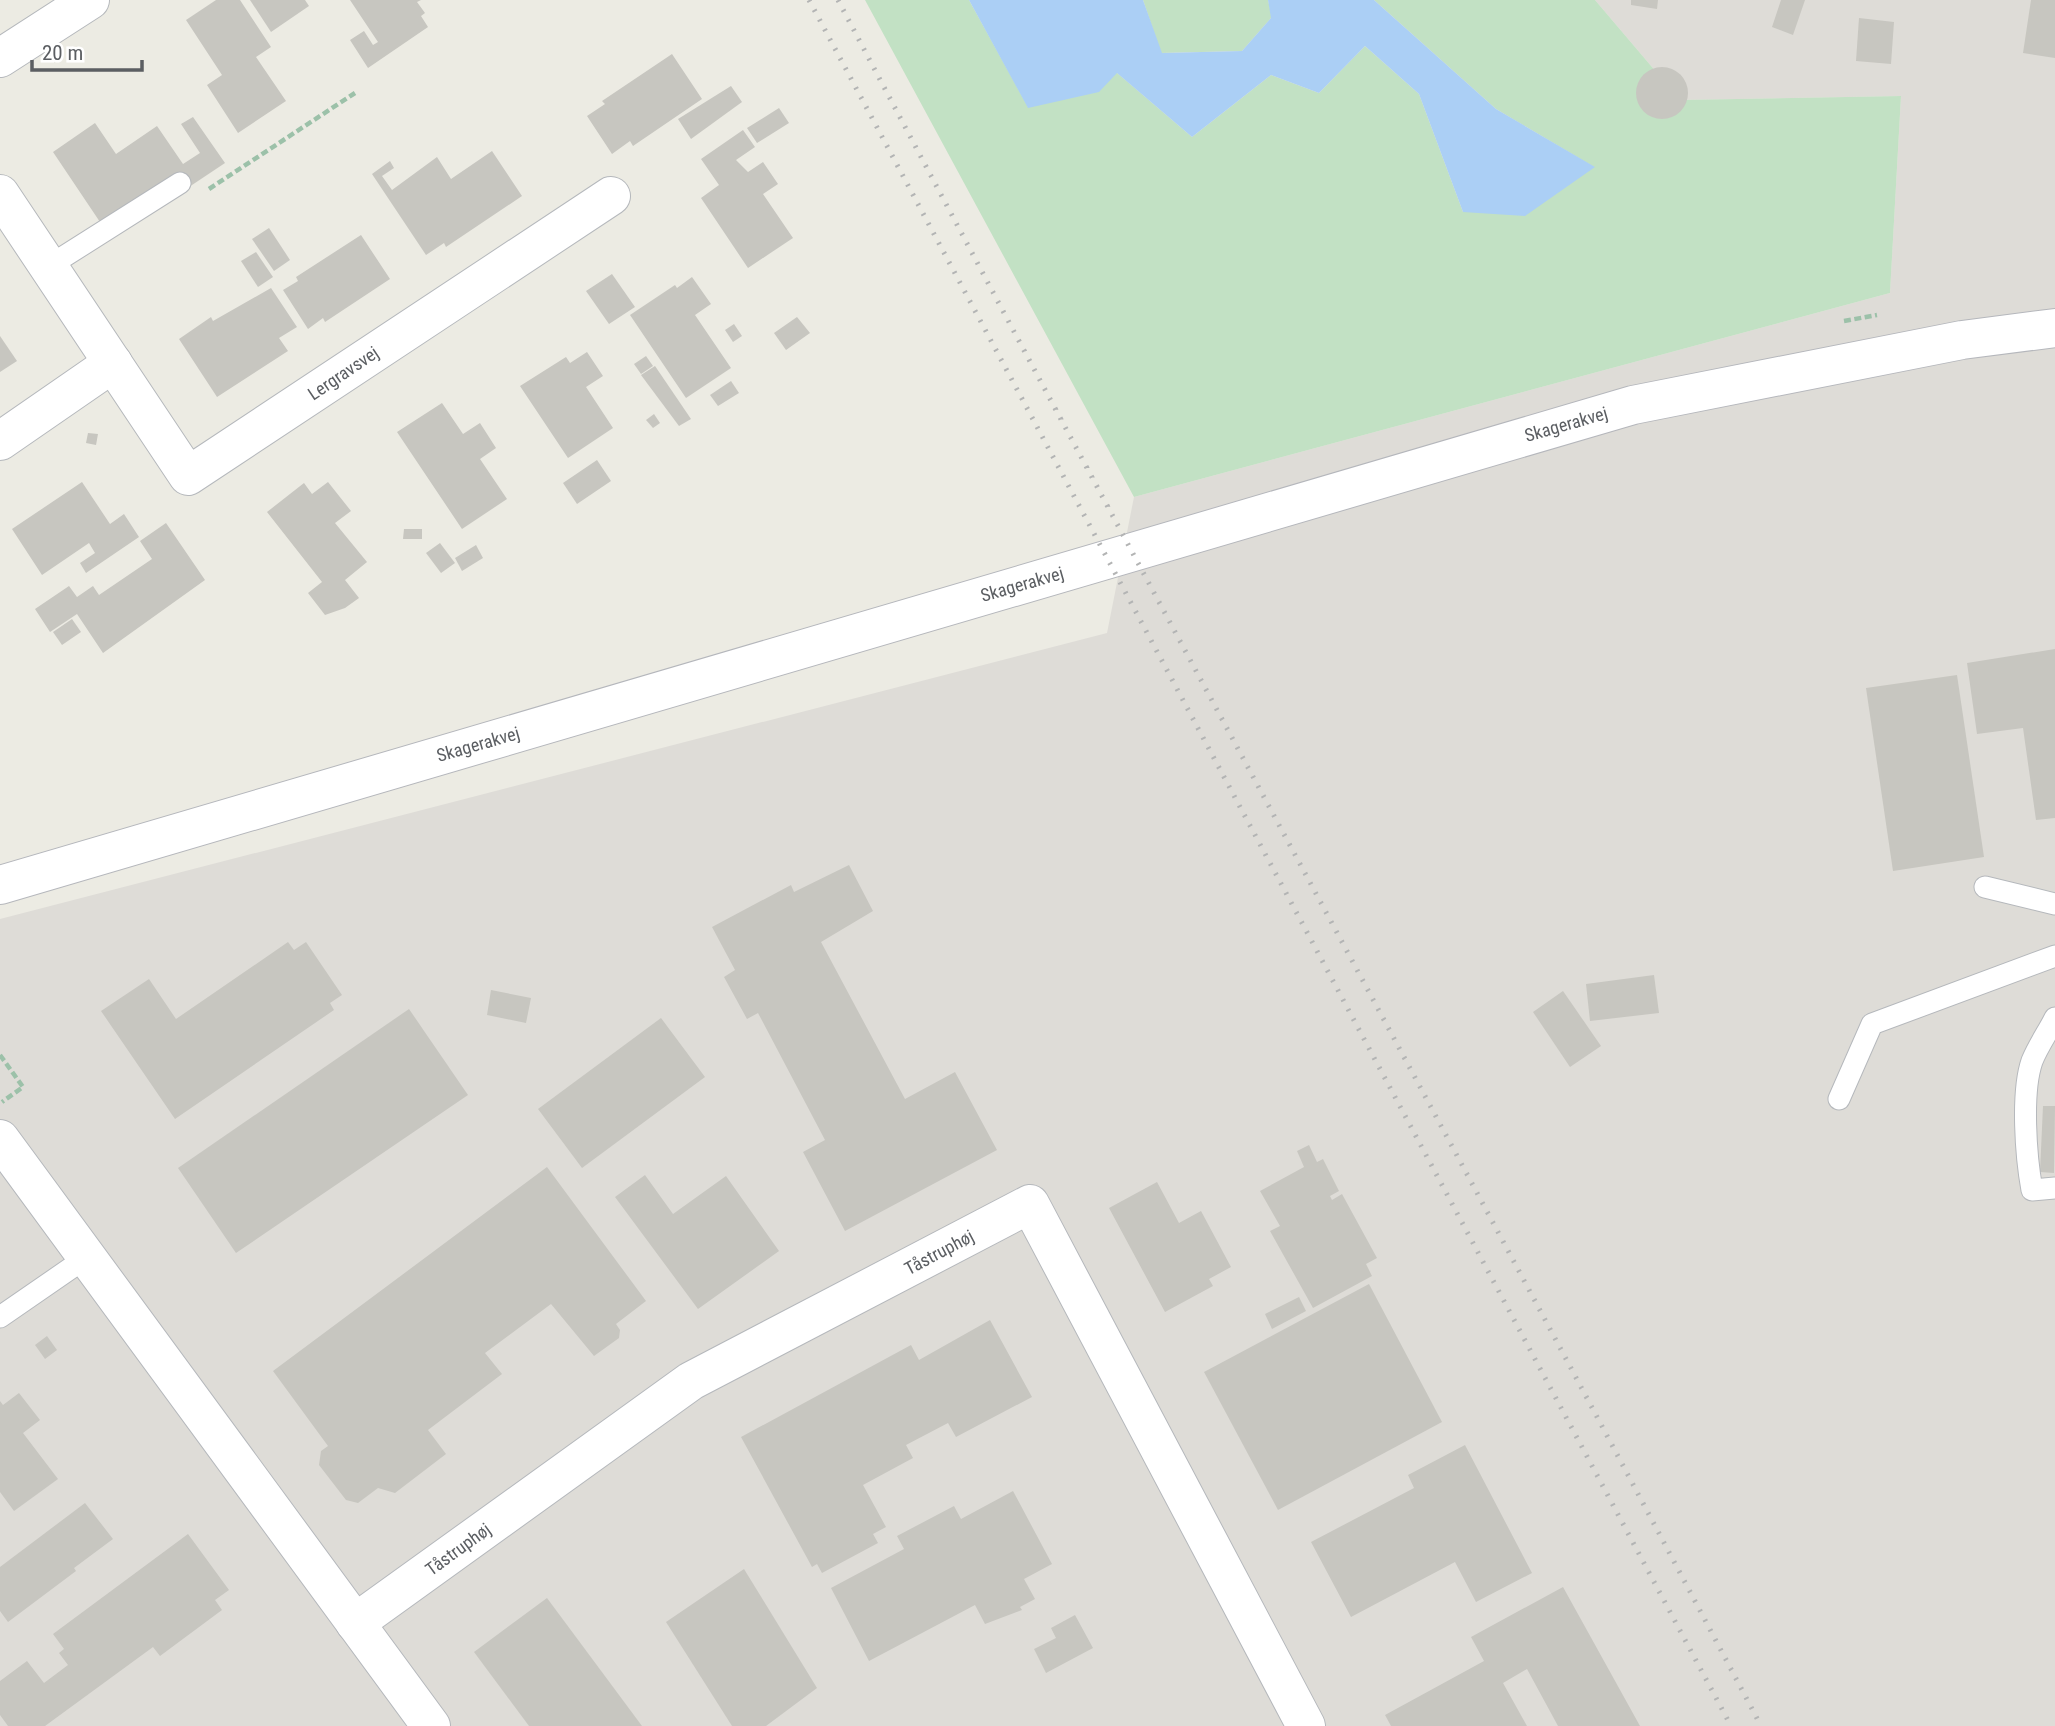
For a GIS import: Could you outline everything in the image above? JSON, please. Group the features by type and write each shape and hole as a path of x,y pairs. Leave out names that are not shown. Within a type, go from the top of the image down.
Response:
{"street":[{"path":"0,58 90,0"},
{"name":"Lergravsvej","path":"0,194 188,476 611,196"},
{"name":"Skagerakvej","path":"0,885 1633,405 1962,340 2055,328"},
{"path":"0,441 113,363"},
{"path":"0,1139 431,1726"},
{"name":"Tåstruphøj","path":"355,1623 691,1381 1030,1204 1306,1726"}],"lane":[{"path":"48,266 180,183"},
{"path":"1985,887 2055,904"},
{"path":"1839,1099 1872,1024 2055,956"},
{"path":"2055,1018 2032,1062 2026,1136 2032,1190 2055,1188"},
{"path":"0,1317 87,1257"}],"path":[{"path":"0,1055 23,1087 0,1103"}],"shaded area":[{"path":"1595,0 2055,0 2055,1726 0,1726 0,919 1107,633 1134,497 1890,293 1901,96 1680,100"}],"green space":[{"path":"865,0 969,0 1028,107 1116,72 1192,137 1271,75 1319,93 1365,46 1419,94 1463,212 1594,167 1496,109 1374,0 1595,0 1680,100 1901,96 1890,293 1134,497"},
{"path":"1143,0 1268,0 1272,17 1242,51 1161,53"}],"water":[{"path":"969,0 1143,0 1162,53 1242,51 1271,18 1268,0 1374,0 1496,109 1595,167 1525,216 1463,212 1419,94 1365,46 1319,93 1271,75 1192,137 1117,73 1099,92 1028,108"}],"building":[{"path":"216,0 240,0 271,47 256,57 286,101 238,133 207,85 222,75 186,20"},
{"path":"250,0 305,0 309,6 271,32"},
{"path":"350,0 421,0 417,2 425,13 421,16 428,27 368,68 350,40 364,31 373,45 378,42"},
{"path":"1631,0 1658,0 1657,9 1631,5"},
{"path":"1781,0 1805,0 1793,35 1772,27"},
{"path":"2031,0 2055,0 2055,58 2023,53"},
{"path":"1859,18 1894,22 1891,64 1856,61"},
{"path":"672,54 702,99 633,146 630,141 612,154 587,116 605,104 602,101"},
{"path":"1662,67 1672,69 1680,75 1686,83 1686,103 1680,111 1672,117 1662,119 1652,117 1644,111 1638,103 1636,93 1638,83 1644,75 1652,69"},
{"path":"731,86 742,102 691,139 678,119"},
{"path":"779,108 789,123 757,143 747,128"},
{"path":"193,117 225,163 189,187 102,225 53,152 95,123 116,154 157,126 183,164 200,153 181,124"},
{"path":"743,130 755,147 736,160 748,172 763,162 778,184 763,194 793,238 748,268 701,198 719,185 701,159"},
{"path":"492,151 522,196 446,247 444,243 426,255 372,174 390,161 394,168 382,176 392,190 437,157 451,179"},
{"path":"269,228 290,260 274,271 252,239"},
{"path":"361,235 390,279 325,322 323,318 308,329 283,290 298,281 296,277"},
{"path":"256,252 273,277 258,287 241,261"},
{"path":"612,274 635,307 609,324 586,291"},
{"path":"692,277 711,304 695,315 731,368 686,398 630,315"},
{"path":"271,288 297,327 279,338 288,351 217,397 179,339 211,317 213,321"},
{"path":"797,317 810,333 786,350 774,333"},
{"path":"734,324 742,336 733,342 725,330"},
{"path":"0,336 17,361 0,372"},
{"path":"587,352 603,376 586,387 613,428 568,458 520,386 566,357 570,363"},
{"path":"646,356 653,366 641,374 634,364"},
{"path":"655,366 691,419 679,426 641,375"},
{"path":"731,381 739,393 718,406 710,395"},
{"path":"442,403 463,434 480,423 496,448 480,459 507,499 462,529 397,432"},
{"path":"654,414 660,423 653,428 646,420"},
{"path":"88,433 98,434 96,445 86,443"},
{"path":"597,460 611,481 577,504 563,483"},
{"path":"82,482 110,524 124,514 139,537 86,573 80,563 95,553 89,543 42,575 12,529"},
{"path":"328,482 351,511 335,523 367,562 345,580 359,598 345,608 325,615 308,593 322,582 267,512 304,483 312,494"},
{"path":"166,523 205,580 103,653 77,614 50,632 35,609 69,586 77,597 93,586 99,595 152,559 140,541"},
{"path":"404,529 422,529 422,539 403,539"},
{"path":"440,543 455,563 441,573 426,553"},
{"path":"476,545 483,558 462,571 455,558"},
{"path":"72,619 81,632 62,645 53,632"},
{"path":"2055,649 2055,818 2036,820 2023,728 1977,734 1967,663"},
{"path":"1957,675 1984,857 1893,871 1866,688"},
{"path":"849,865 873,911 821,942 905,1099 955,1072 997,1150 845,1231 803,1152 825,1140 758,1013 747,1019 724,977 735,970 712,927 791,885 794,892"},
{"path":"288,942 294,950 306,942 342,995 330,1003 334,1010 175,1119 101,1011 149,979 176,1019"},
{"path":"1654,975 1659,1013 1590,1021 1586,984"},
{"path":"491,990 531,998 526,1023 487,1015"},
{"path":"1563,991 1601,1046 1570,1067 1533,1012"},
{"path":"409,1009 468,1095 236,1253 178,1168"},
{"path":"661,1018 705,1077 582,1168 538,1109"},
{"path":"2043,1106 2055,1106 2054,1173 2040,1172"},
{"path":"1309,1145 1317,1162 1323,1159 1339,1191 1330,1196 1332,1200 1342,1194 1377,1258 1366,1264 1372,1276 1313,1308 1270,1231 1280,1226 1260,1191 1304,1167 1297,1151"},
{"path":"547,1167 646,1301 616,1324 620,1330 619,1338 594,1356 551,1304 485,1353 502,1374 428,1430 446,1454 395,1493 378,1488 358,1503 346,1500 319,1465 321,1451 328,1446 273,1371"},
{"path":"645,1175 673,1214 726,1176 779,1251 698,1309 615,1197"},
{"path":"1157,1182 1179,1223 1201,1211 1231,1267 1209,1279 1213,1286 1165,1312 1109,1208"},
{"path":"1369,1284 1442,1422 1278,1510 1204,1372"},
{"path":"1299,1297 1306,1311 1272,1329 1265,1314"},
{"path":"990,1320 1032,1397 956,1437 948,1423 906,1445 913,1458 863,1485 886,1527 873,1534 878,1543 822,1573 817,1564 812,1567 741,1437 911,1345 919,1360"},
{"path":"47,1336 57,1350 45,1359 35,1345"},
{"path":"19,1393 40,1420 23,1433 58,1479 14,1511 0,1492 0,1401 3,1405"},
{"path":"1465,1445 1532,1573 1476,1602 1455,1562 1351,1617 1311,1542 1414,1488 1408,1475"},
{"path":"1013,1491 1052,1564 1024,1579 1035,1599 1020,1607 1022,1610 985,1624 975,1605 869,1661 831,1588 904,1549 897,1536 954,1506 961,1519"},
{"path":"85,1503 113,1539 74,1568 76,1571 8,1622 0,1611 0,1567"},
{"path":"188,1534 229,1590 215,1600 222,1610 160,1656 153,1647 45,1726 8,1726 0,1715 0,1681 27,1661 44,1683 68,1665 59,1653 64,1649 53,1634"},
{"path":"744,1569 817,1688 766,1726 732,1726 666,1622"},
{"path":"1563,1587 1640,1726 1558,1726 1527,1669 1503,1683 1527,1726 1391,1726 1385,1715 1484,1661 1471,1637"},
{"path":"547,1598 642,1726 529,1726 474,1652"},
{"path":"1075,1615 1093,1648 1046,1673 1034,1649 1056,1638 1051,1628"}],"railway":[{"path":"809,0 1731,1726"},
{"path":"838,0 1761,1726"}]}
